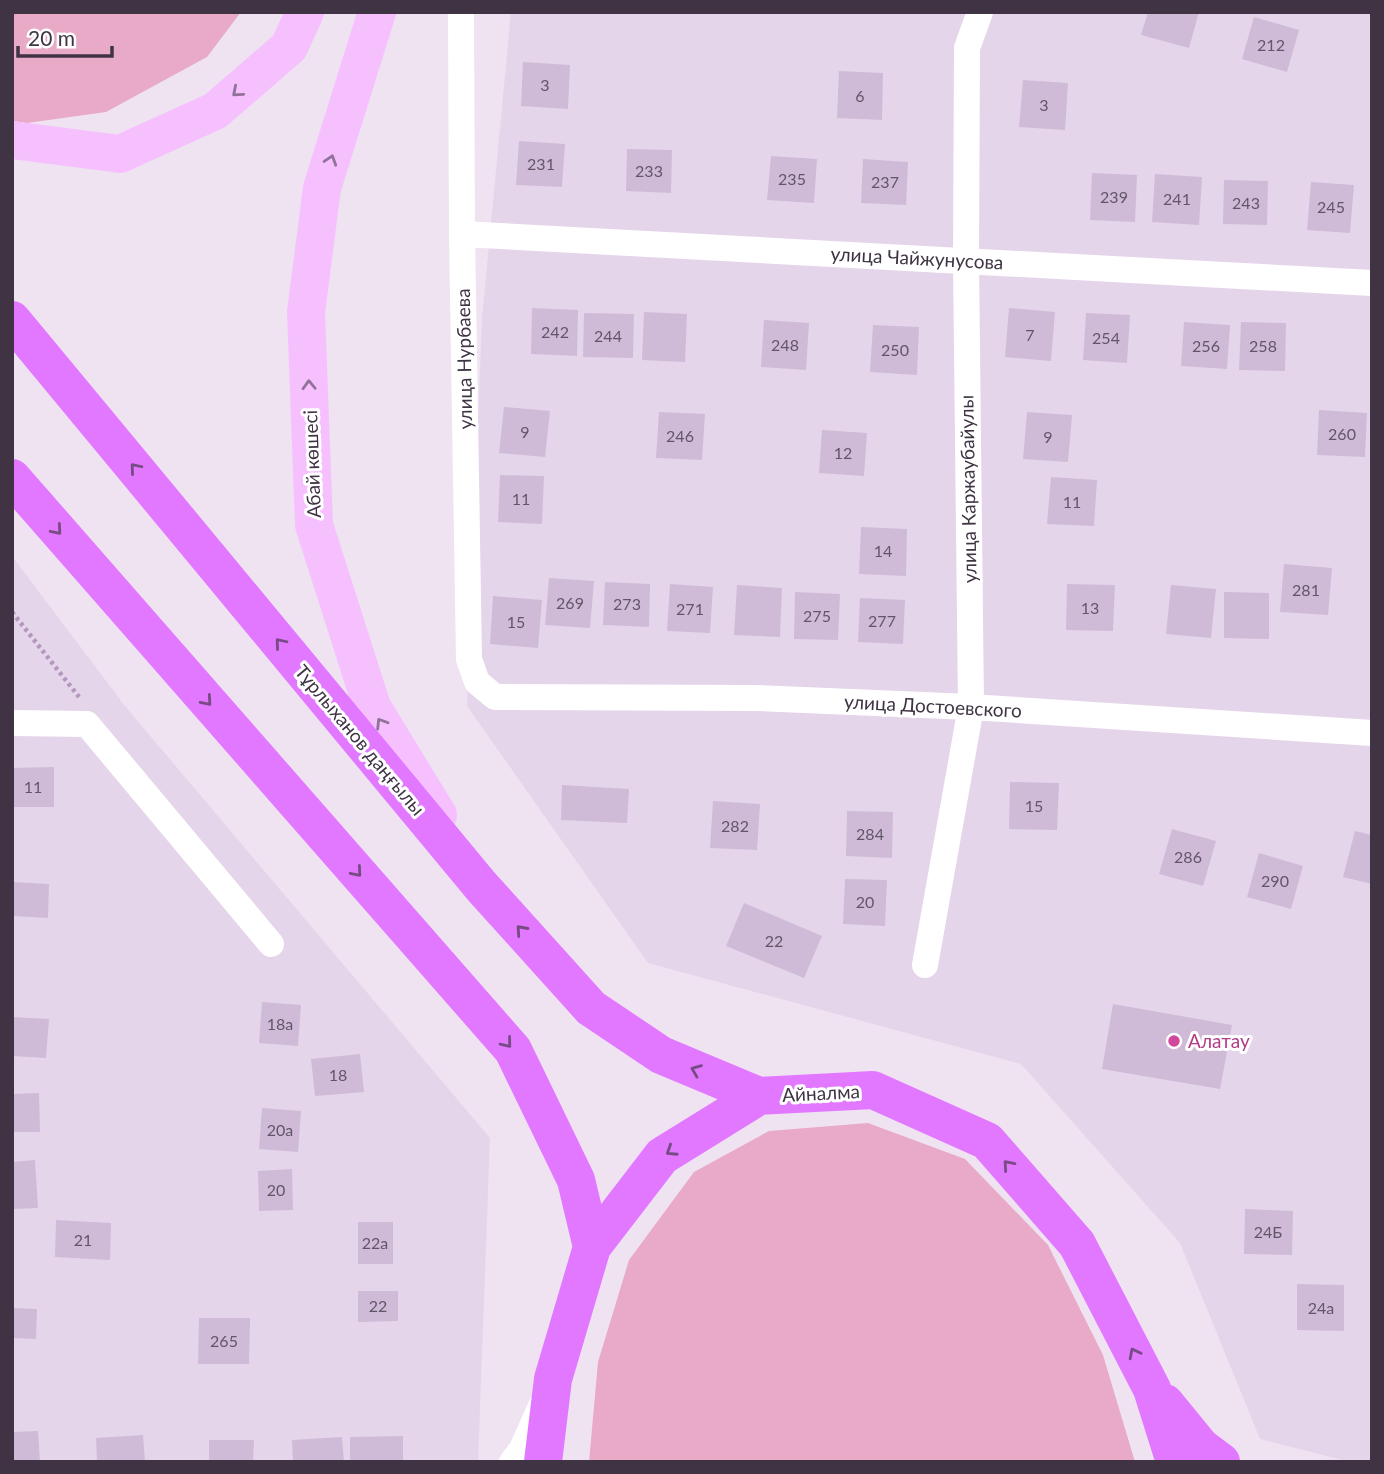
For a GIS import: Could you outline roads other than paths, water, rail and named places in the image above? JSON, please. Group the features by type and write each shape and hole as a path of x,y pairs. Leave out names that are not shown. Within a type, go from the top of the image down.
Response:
{"highway":[{"name":"Тұрлыханов даңғылы","path":"12,320 481,886 591,1009 661,1055 760,1096"},
{"path":"12,478 513,1050 576,1180 592,1247"},
{"name":"Айналма","path":"543,1462 553,1379 592,1247 662,1156 760,1096 873,1090 987,1141 1077,1244 1152,1389 1175,1462"},
{"path":"1152,1389 1202,1447 1221,1462"}],"main road":[{"path":"12,140 120,154 215,111 289,47 305,12"},
{"name":"Абай көшесі","path":"377,12 322,188 306,312 314,525 372,707 481,886"}],"street":[{"name":"улица Нурбаева","path":"461,12 469,659 477,682 495,697"},
{"name":"улица Каржаубайулы","path":"925,965 971,707 965,260 967,48 980,12"},
{"name":"улица Чайжунусова","path":"462,234 1372,283"},
{"name":"улица Достоевского","path":"495,697 757,698 971,707 1372,733"},
{"path":"12,723 87,724 271,944"},
{"path":"512,1462 522,1450 553,1379"}],"place":[{"name":"Алатау","path":"1174,1041"}]}
